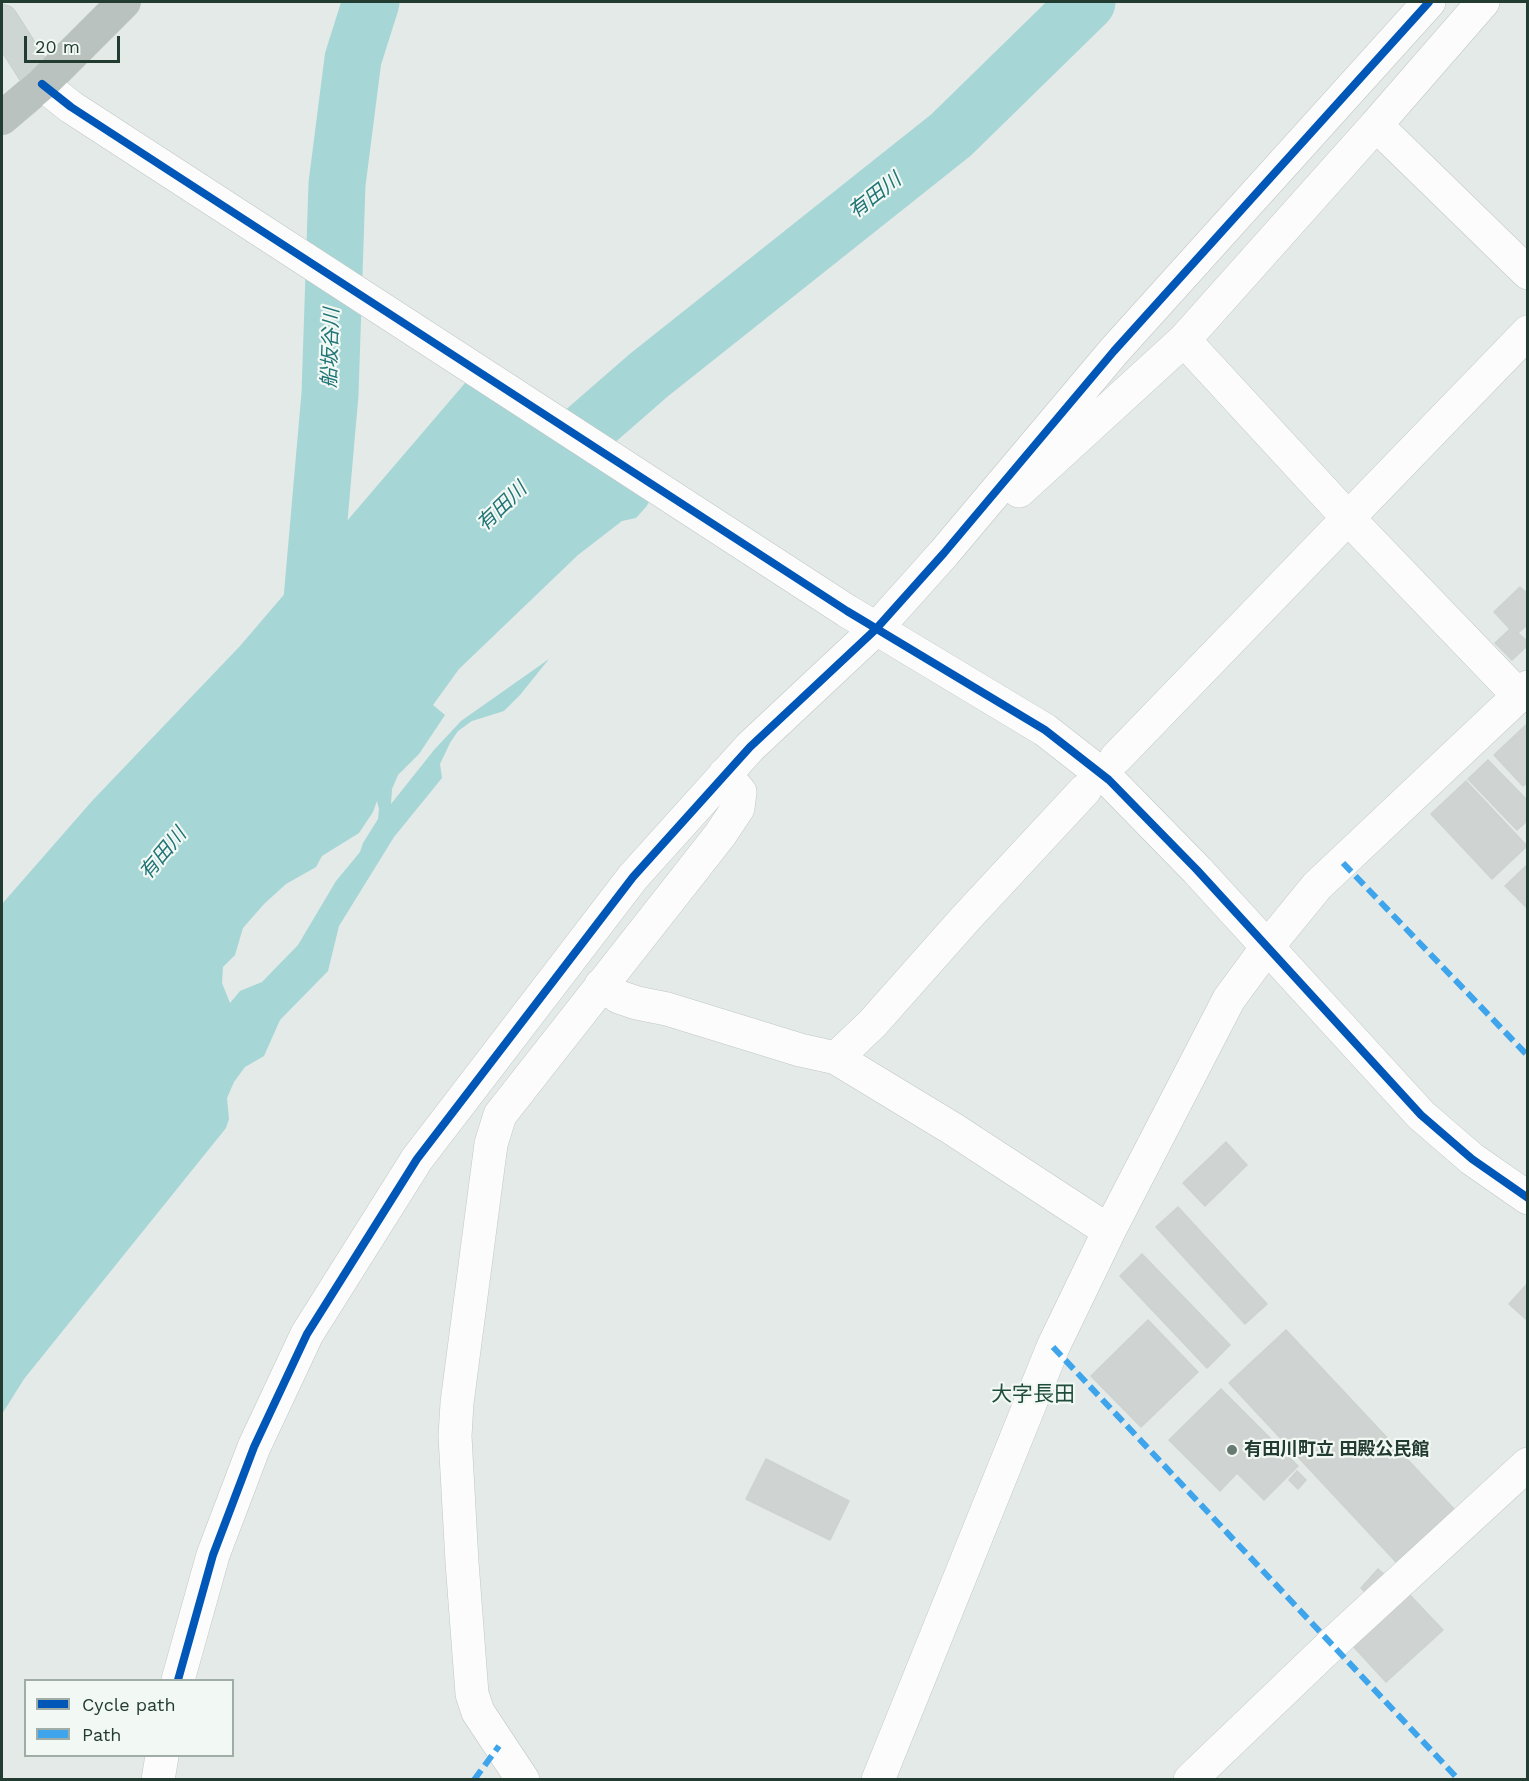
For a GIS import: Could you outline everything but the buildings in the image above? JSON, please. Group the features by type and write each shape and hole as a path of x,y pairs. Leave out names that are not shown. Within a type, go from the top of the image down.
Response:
{"highway":[{"path":"2,118 42,84 124,2"}],"main road":[{"path":"2,21 42,84"}],"street":[{"path":"178,1679 213,1555 254,1447 307,1334 417,1159 633,877 750,747 876,629 1114,351 1429,2"},
{"path":"990,498 1010,500 1184,340 1483,2"},
{"path":"42,84 71,107 847,611 1045,730 1108,780 1157,829 1268,946 1421,1115 1472,1159 1527,1198"},
{"path":"1376,125 1527,273"},
{"path":"1116,758 1527,332"},
{"path":"878,1779 1053,1347 1108,1232 1224,1007 1268,946 1317,886 1523,692 1348,518 1184,340"},
{"path":"523,1779 478,1712 472,1694 455,1436 457,1403 491,1144 500,1115 720,835 738,808 740,792 725,774"},
{"path":"836,1058 872,1024 966,918 1085,790"},
{"path":"601,985 619,997 637,1003 668,1009 800,1050 836,1058 971,1140 1108,1232"},
{"path":"1190,1779 1527,1464"},
{"path":"158,1779 162,1757"}],"water":[{"path":"477,369 659,486 636,518 622,521 578,555 459,669 433,705 445,715 419,754 398,775 392,789 391,804 434,750 461,721 549,659 504,711 472,721 458,731 440,764 442,778 394,837 339,926 328,971 280,1020 264,1056 245,1067 234,1082 227,1098 229,1119 226,1128 24,1379 2,1414 2,904 92,801 240,646","holes":["377,801 378,819 360,852 336,881 298,945 262,982 240,991 230,1003 222,983 223,967 235,955 243,928 286,884 316,867 322,856 359,833 373,812"]}],"waterway":[{"name":"船坂谷川","path":"309,634 330,394 337,184 353,59 371,2"},
{"name":"有田川","path":"533,476 649,375 951,135 1087,2"}],"marked path":[{"path":"1343,863 1528,1056"},
{"path":"1053,1347 1459,1780"},
{"path":"474,1780 499,1746"}],"cycle path":[{"path":"178,1679 213,1555 254,1447 307,1334 417,1159 633,877 750,747 876,629 944,553 1114,351 1429,2"},
{"path":"42,84 71,107 847,611 1045,730 1109,780 1197,870 1421,1115 1472,1159 1528,1198"}],"place":[{"name":"有田川町立 田殿公民館","path":"1232,1450"}],"district":[{"name":"大字長田","path":"1033,1395"}]}
